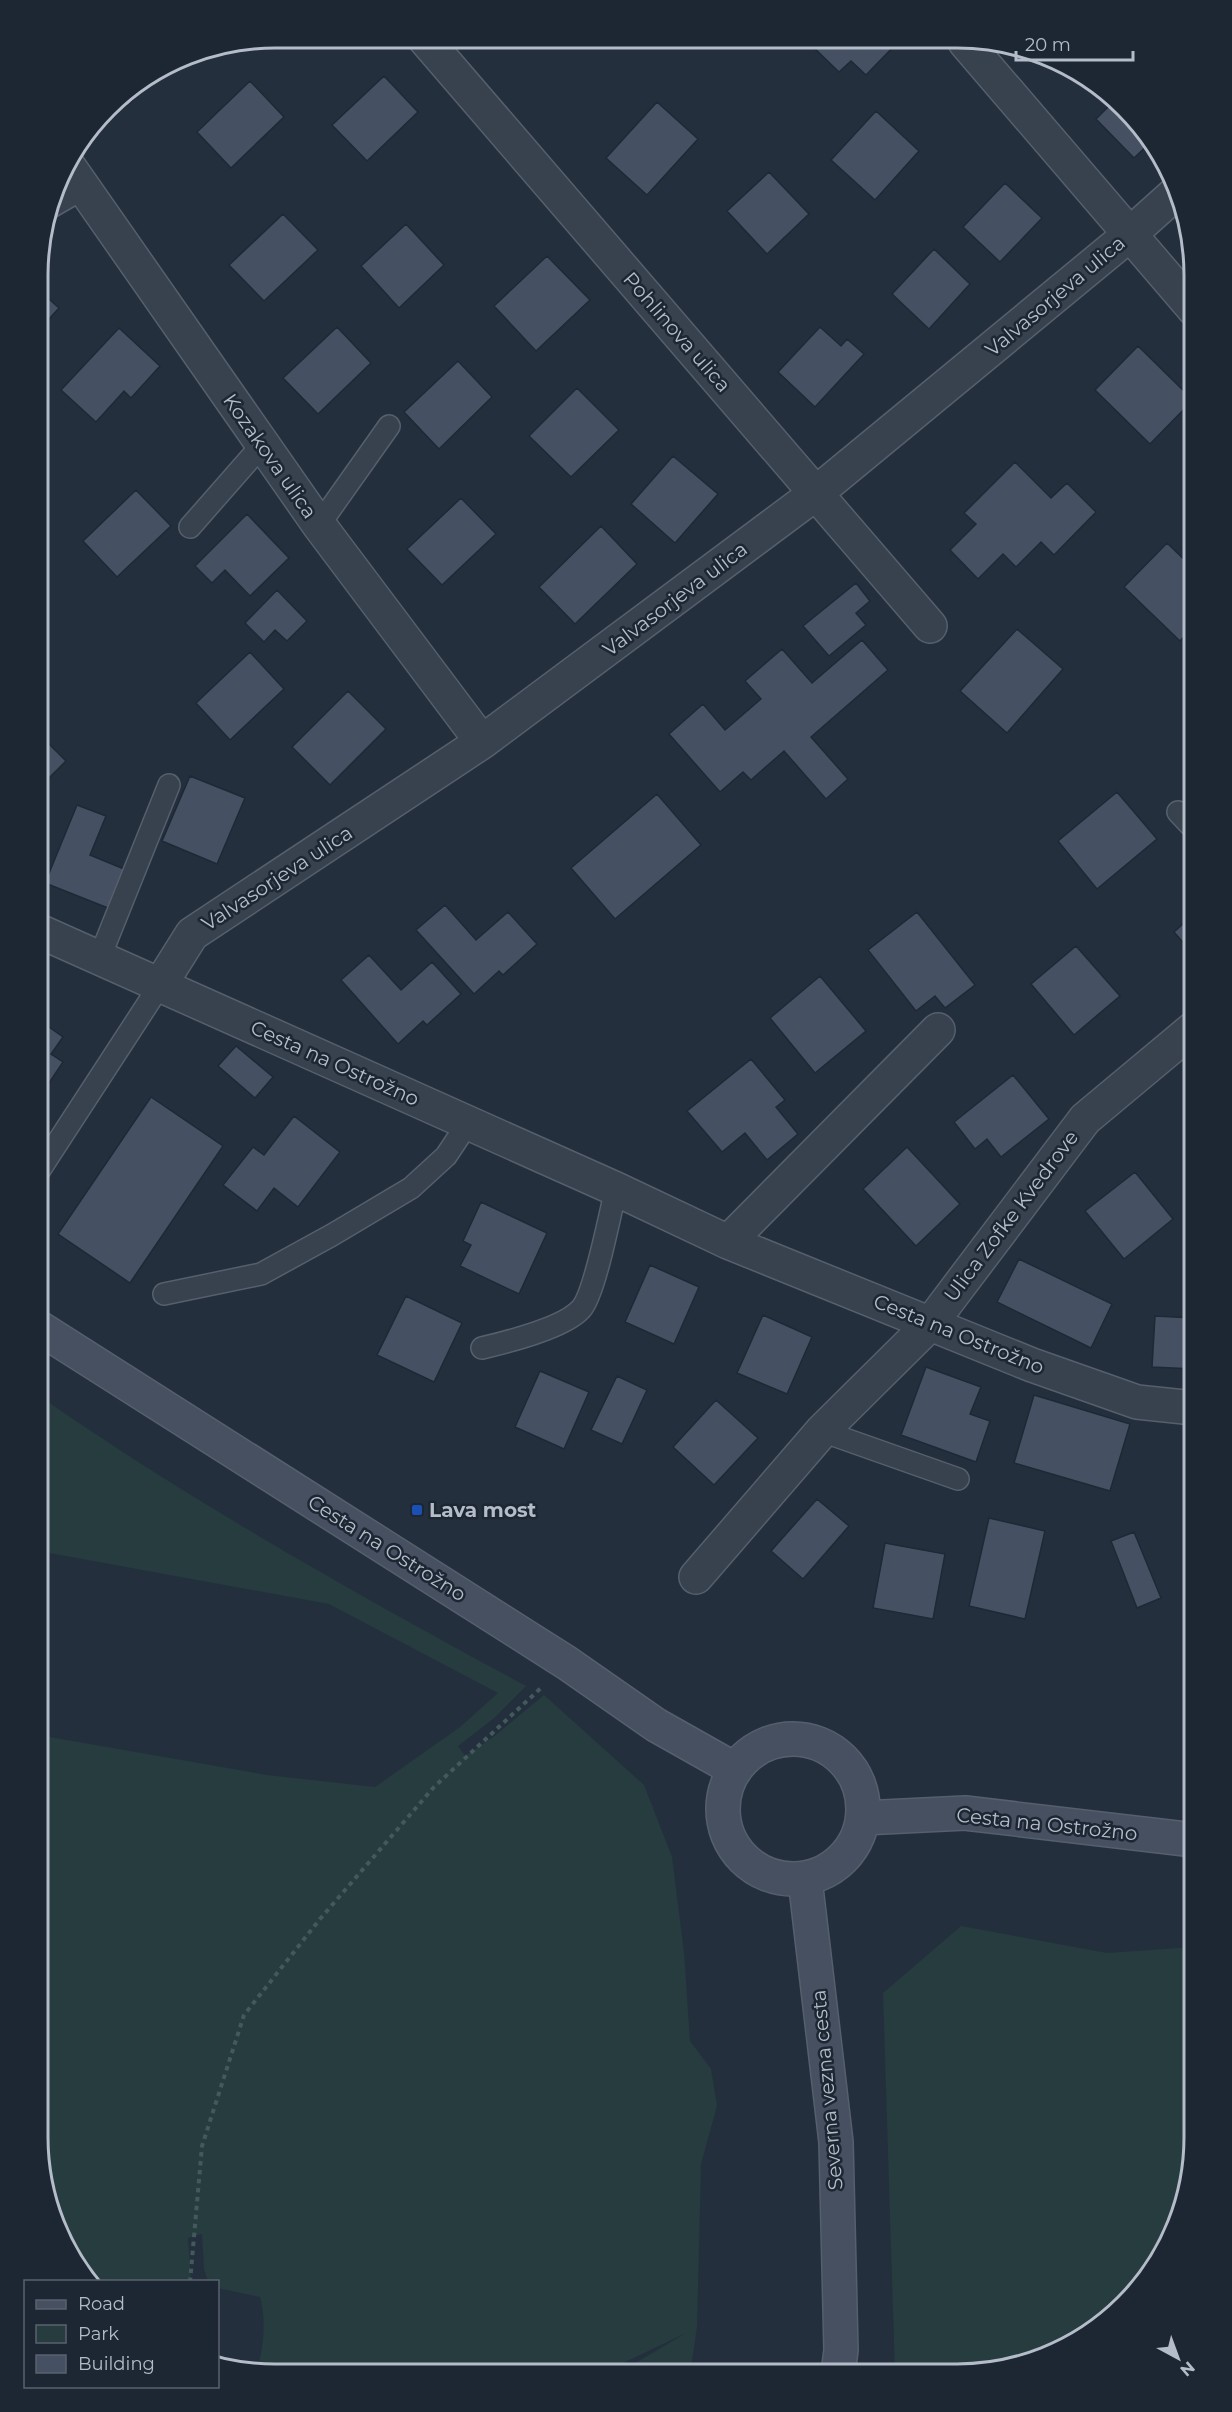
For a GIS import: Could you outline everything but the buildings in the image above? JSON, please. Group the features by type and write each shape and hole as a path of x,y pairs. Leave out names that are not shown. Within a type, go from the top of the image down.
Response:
{"street":[{"name":"Pohlinova ulica","path":"433,48 930,626"},
{"path":"976,49 1129,235 1184,298"},
{"name":"Kozakova ulica","path":"74,177 319,525 482,742"},
{"name":"Valvasorjeva ulica","path":"160,985 192,934 482,742 815,494 1129,235 1170,198"},
{"name":"Cesta na Ostrožno","path":"48,936 468,1123 728,1242 1032,1365 1137,1402 1184,1407"},
{"path":"728,1242 938,1030"},
{"name":"Ulica Zofke Kvedrove","path":"696,1577 822,1431 931,1323 1085,1119 1184,1036"},
{"name":"Cesta na Ostrožno","path":"48,1333 567,1663 656,1725 734,1769"},
{"path":"797,1738 821,1744 840,1756 854,1773 862,1794 863,1818 857,1839 845,1858 826,1872 805,1879 782,1880 761,1872 741,1858 728,1838 722,1815 724,1790 734,1769 752,1751 773,1741 797,1738"},
{"name":"Cesta na Ostrožno","path":"863,1818 965,1813 1184,1839"},
{"name":"Severna vezna cesta","path":"805,1879 836,2142 841,2350 839,2364"}],"lane":[{"path":"65,189 74,177"},
{"path":"319,525 389,426"},
{"path":"190,527 262,445"},
{"path":"99,959 169,785"},
{"path":"1178,812 1184,818"},
{"path":"48,1157 160,985"},
{"path":"164,1294 261,1274 411,1188 446,1155 468,1123"},
{"path":"482,1348 520,1339 559,1323 581,1309 591,1290 616,1190"},
{"path":"822,1431 958,1479"}],"path":[{"path":"190,2280 202,2146 244,2015 320,1918 434,1787 567,1663"}],"green space":[{"path":"48,1402 217,1511 340,1583 526,1686 493,1719 458,1746 465,1756 492,1738 544,1695 644,1785 672,1857 684,1953 690,2041 711,2069 717,2106 701,2164 697,2327 691,2364 634,2364 686,2333 621,2364 259,2364 263,2335 260,2297 219,2288 219,2280 208,2280 204,2269 202,2234 188,2238 191,2280 99,2280 71,2237 56,2196 48,2152 48,1737 267,1775 375,1787 460,1727 498,1693 329,1604 48,1553"},
{"path":"961,1926 1107,1953 1184,1948 1184,2152 1180,2181 1172,2210 1154,2250 1128,2287 1107,2308 1083,2326 1057,2341 1001,2360 972,2364 895,2364 883,1993"}],"place":[{"name":"Lava most","path":"417,1510"}]}
